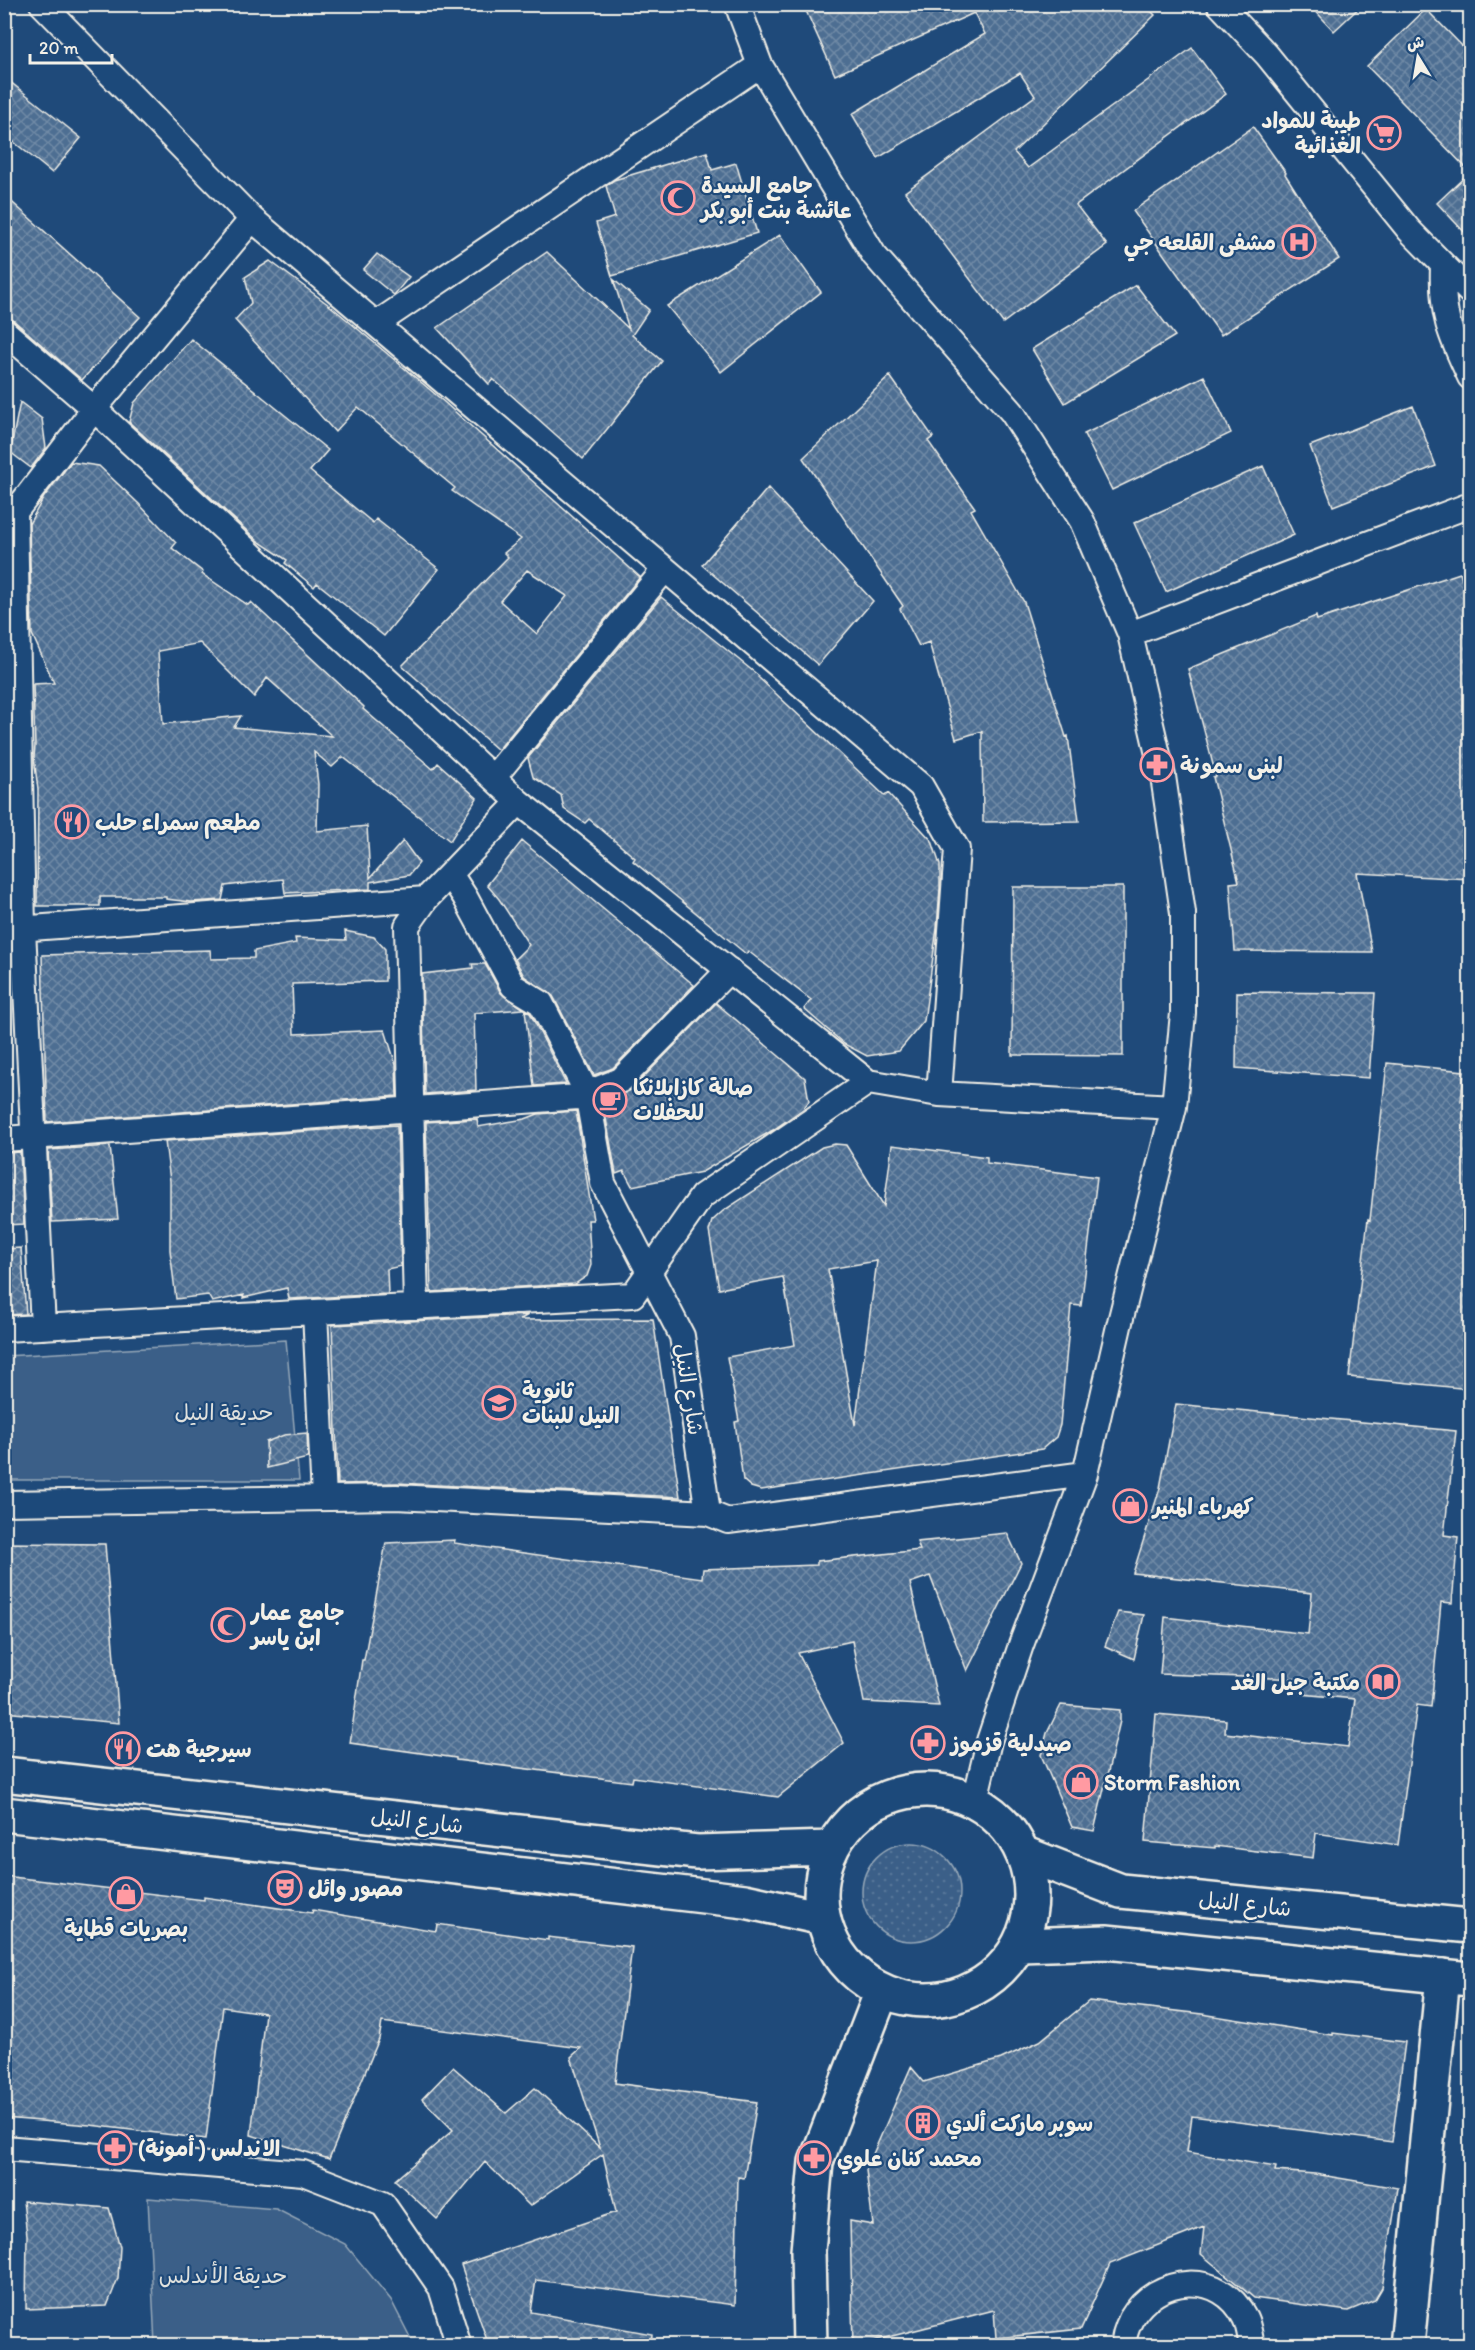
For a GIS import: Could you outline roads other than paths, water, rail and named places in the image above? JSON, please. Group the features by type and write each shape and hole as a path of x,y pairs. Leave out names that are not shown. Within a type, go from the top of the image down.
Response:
{"main road":[{"name":"شارع النيل","path":"4,1774 697,1852 831,1848"},
{"path":"938,1789 975,1800 999,1816 1025,1854 1033,1891 1031,1917 1020,1944 997,1974 966,1994 916,2000 882,1991 867,1983 840,1956 822,1918 820,1894 822,1874 831,1848 862,1810 899,1792 938,1789"},
{"name":"شارع النيل","path":"4,1814 695,1894 745,1901 822,1918"},
{"name":"شارع النيل","path":"1025,1854 1120,1891 1470,1926"},
{"path":"1020,1944 1106,1942 1457,1978 1407,2346"},
{"path":"810,2346 807,2251 816,2162 882,1991"}],"street":[{"path":"42,4 252,219 921,786 957,849 939,1094"},
{"path":"737,4 760,65 874,255 1018,422 1082,521 1130,634 1163,776 1183,913 1183,1013 1174,1107 1119,1326 1085,1474 988,1741 975,1800"},
{"path":"1220,4 1267,55 1410,230 1443,267 1470,292"},
{"path":"376,324 760,65"},
{"path":"43,1327 33,1137 14,929 15,512 94,409 252,219"},
{"path":"1443,267 1442,298 1452,341 1470,377"},
{"path":"4,330 94,409 519,801 868,1082 939,1094 1174,1107"},
{"path":"1130,634 1470,505"},
{"path":"493,778 665,569"},
{"path":"416,1307 407,926 426,900 519,801"},
{"name":"شارع النيل","path":"450,874 513,986 541,1003 587,1093 603,1183 682,1336 708,1513"},
{"path":"14,929 426,900"},
{"path":"4,1139 411,1108 578,1098 621,1080 729,970"},
{"path":"4,1329 633,1295 702,1196 868,1082"},
{"path":"315,1312 324,1498"},
{"path":"4,1503 396,1497 708,1513 728,1521 1085,1474"},
{"path":"4,2148 303,2174 383,2204 441,2288 459,2346"},
{"path":"1124,2346 1128,2325 1138,2306 1161,2289 1174,2284 1197,2283 1214,2288 1233,2301 1246,2319 1252,2346"}],"place":[{"name":"طيبة للمواد الغذائية","path":"1384,133"},
{"name":"جامع السيدة عائشة بنت أبو بكر","path":"678,198"},
{"name":"مشفى القلعه جي","path":"1299,242"},
{"name":"لبنى سمونة","path":"1157,765"},
{"name":"مطعم سمراء حلب","path":"72,822"},
{"name":"صالة كازابلانكا للحفلات","path":"610,1100"},
{"name":"ثانوية النيل للبنات","path":"499,1403"},
{"name":"كهرباء المنير","path":"1130,1506"},
{"name":"جامع عمار ابن ياسر","path":"228,1625"},
{"name":"مكتبة جيل الغد","path":"1383,1682"},
{"name":"صيدلية قزموز","path":"928,1743"},
{"name":"سيرجية هت","path":"123,1749"},
{"name":"Storm Fashion","path":"1081,1782"},
{"name":"مصور وائل","path":"285,1888"},
{"name":"بصريات قطاية","path":"126,1894"},
{"name":"سوبر ماركت ألدي","path":"923,2123"},
{"name":"الاندلس ( أمونة)","path":"115,2148"},
{"name":"محمد كنان علوي","path":"814,2158"}],"park label":[{"name":"حديقة النيل","path":"224,1412"},
{"name":"حديقة الأندلس","path":"223,2275"}]}
